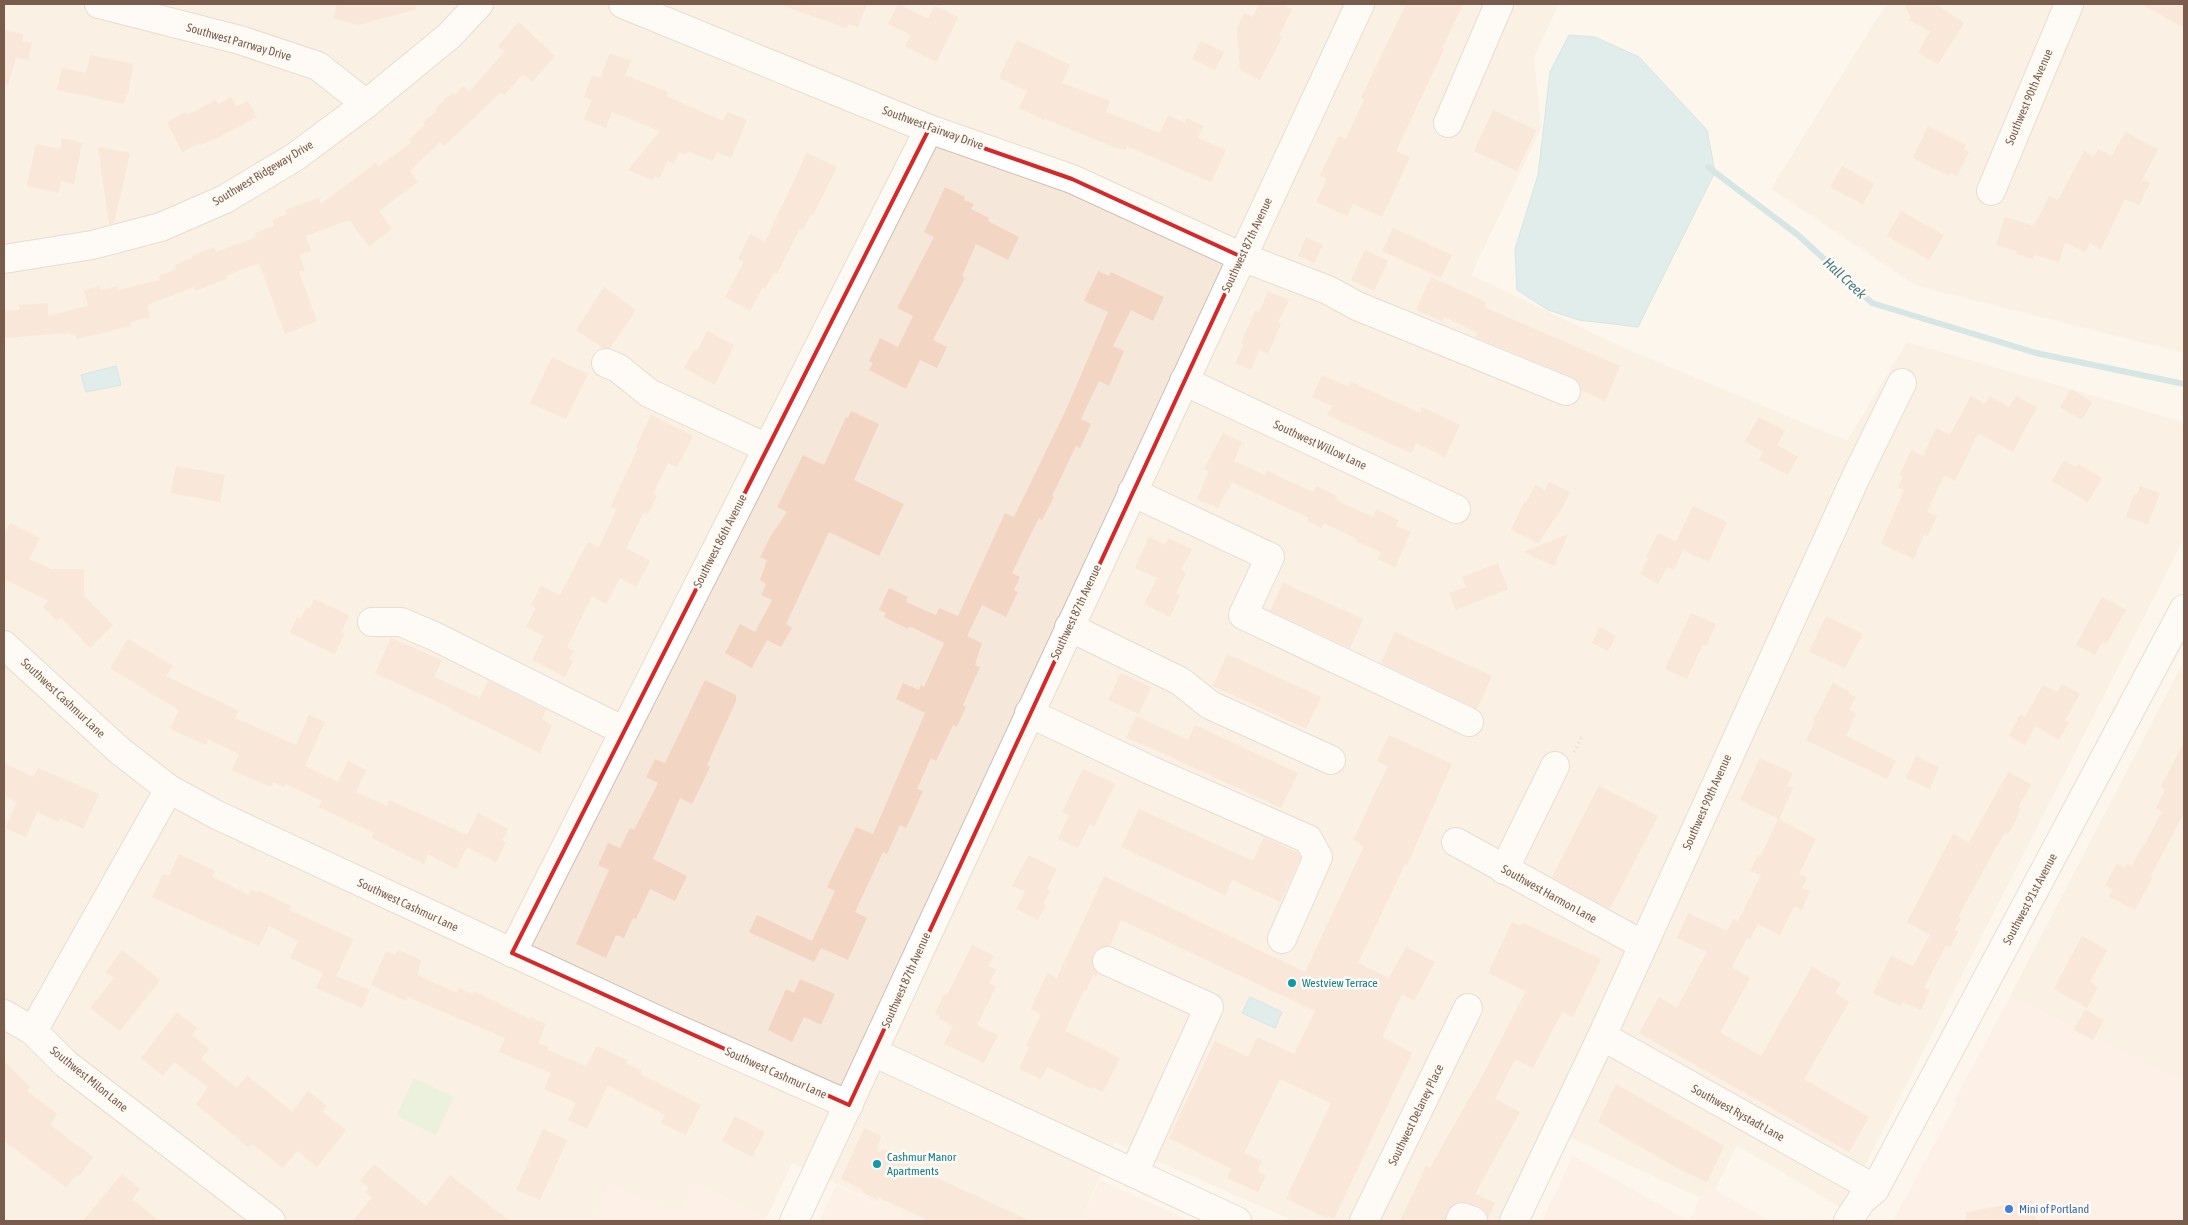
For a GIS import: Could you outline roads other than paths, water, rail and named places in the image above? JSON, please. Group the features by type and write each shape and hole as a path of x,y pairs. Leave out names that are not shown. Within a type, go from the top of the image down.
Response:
{"street":[{"name":"Southwest Parrway Drive","path":"100,4 240,40 318,66 366,104"},
{"name":"Southwest Ridgeway Drive","path":"4,259 92,245 170,223 224,199 287,161 366,104 448,36 479,4"},
{"name":"Southwest Fairway Drive","path":"622,4 929,129 1072,179 1242,257 1328,290 1356,306 1566,392"},
{"name":"Southwest 87th Avenue","path":"794,1221 1360,4"},
{"path":"1448,123 1499,4"},
{"name":"Southwest 90th Avenue","path":"1991,190 2069,4"},
{"name":"Southwest 86th Avenue","path":"512,953 929,129"},
{"path":"606,363 618,368 649,392 767,448"},
{"name":"Southwest Willow Lane","path":"1184,381 1456,508"},
{"name":"Southwest 90th Avenue","path":"1514,1221 1602,1036 1850,488 1902,383"},
{"path":"1132,492 1270,557 1243,615 1469,722"},
{"name":"Southwest 91st Avenue","path":"1865,1221 1872,1207 1875,1189 2184,609"},
{"path":"372,622 401,622 409,625 624,731"},
{"path":"1069,627 1180,681 1210,705 1331,760"},
{"name":"Southwest Cashmur Lane","path":"4,645 120,750 169,789 217,815 512,953 848,1105"},
{"path":"1029,713 1308,839 1318,857 1282,939"},
{"path":"1504,870 1555,766"},
{"path":"33,1031 169,789"},
{"name":"Southwest Harmon Lane","path":"1456,842 1643,945"},
{"path":"1107,961 1209,1007 1134,1173"},
{"name":"Southwest Delaney Place","path":"1364,1221 1468,1008"},
{"name":"Southwest Milon Lane","path":"4,1014 33,1031 66,1064 271,1221"},
{"name":"Southwest Rystadt Lane","path":"1602,1036 1875,1189"},
{"path":"873,1052 1237,1221"},
{"name":"Southwest 91st Avenue","path":"1848,1221 1861,1201 1875,1189"},
{"path":"1460,1221 1462,1217 1473,1221"}],"water":[{"path":"1569,35 1595,37 1639,57 1707,130 1715,172 1638,327 1579,320 1548,310 1517,290 1515,249 1538,175 1550,72"},
{"path":"116,366 121,385 86,392 81,375"},
{"path":"1250,997 1282,1012 1275,1028 1242,1013"}],"waterway":[{"name":"Hall Creek","path":"1708,167 1798,235 1872,303 2036,353 2184,384"}],"place":[{"name":"Westview Terrace","path":"1292,983"},
{"name":"Cashmur Manor Apartments","path":"877,1164"},
{"name":"Mini of Portland","path":"2009,1209"}]}
